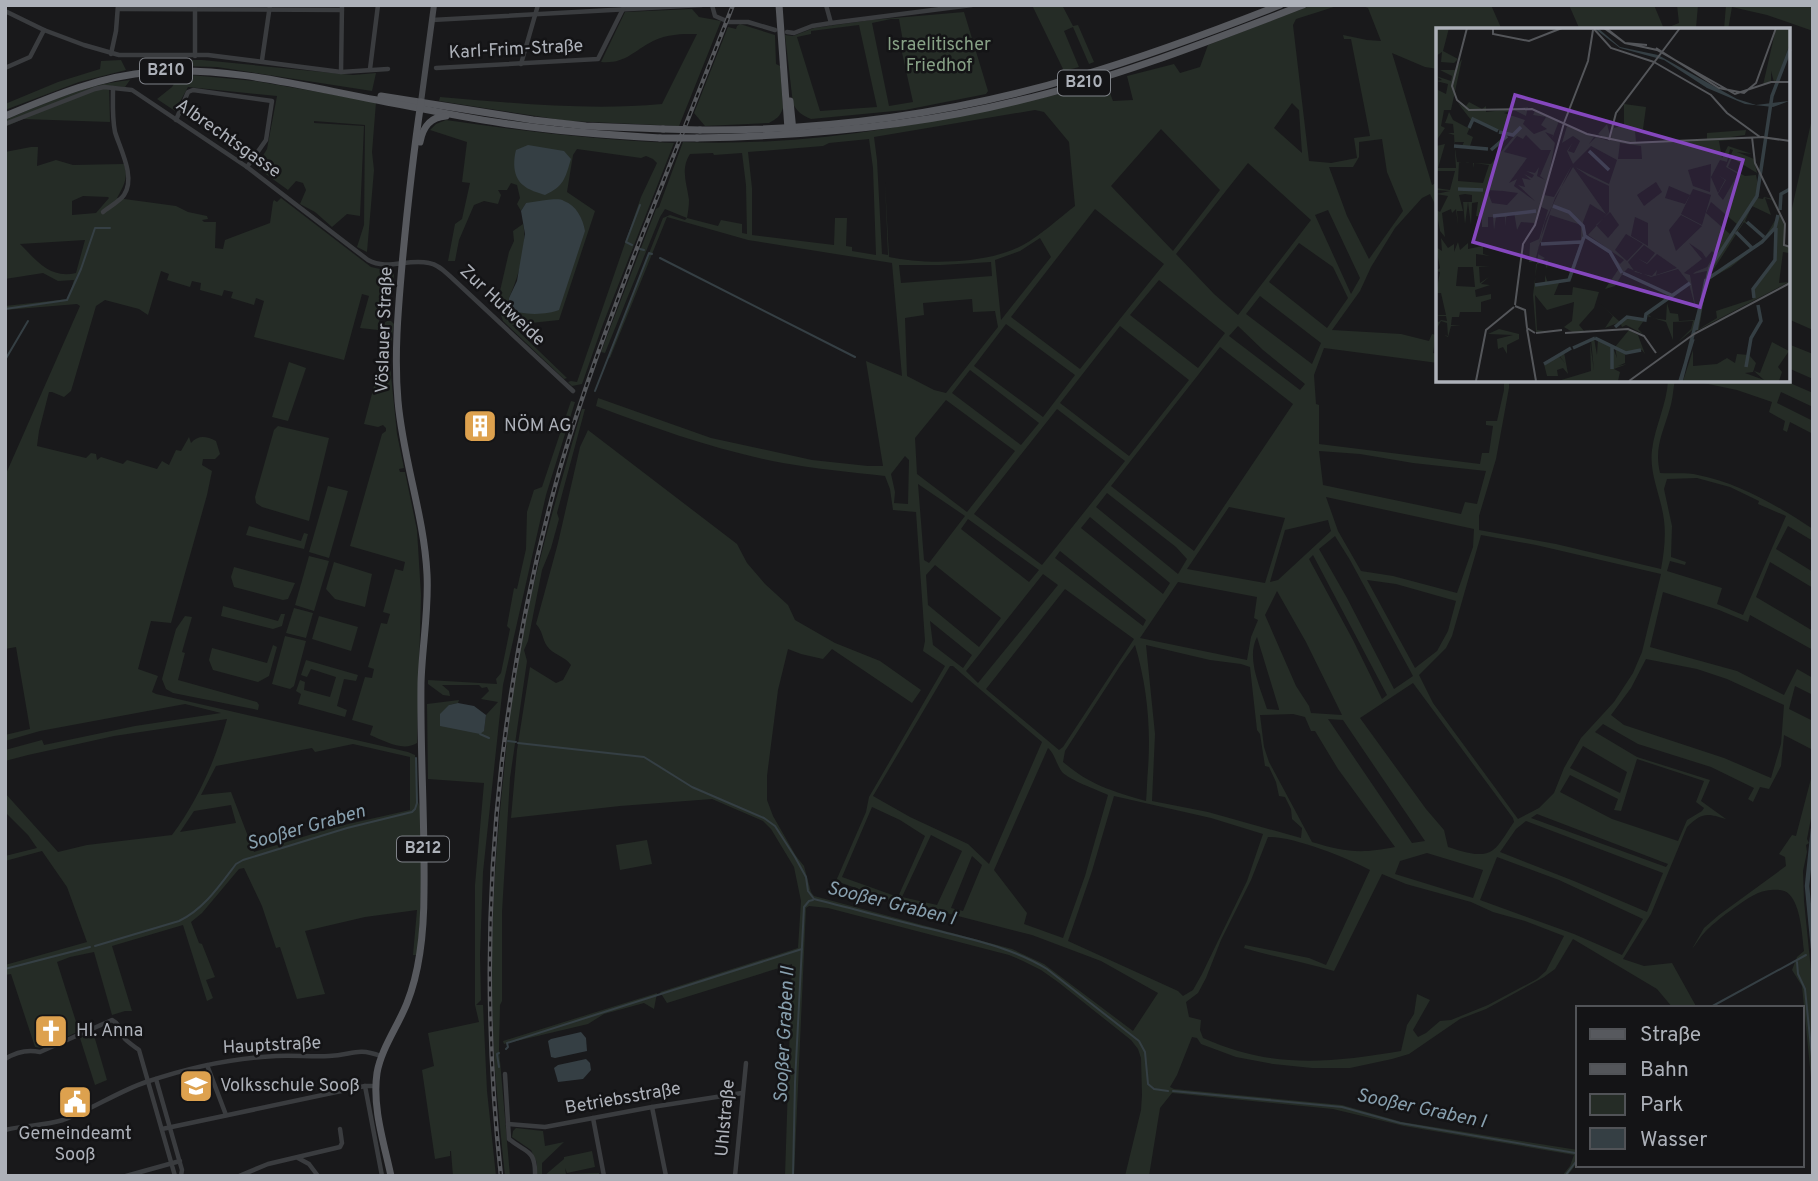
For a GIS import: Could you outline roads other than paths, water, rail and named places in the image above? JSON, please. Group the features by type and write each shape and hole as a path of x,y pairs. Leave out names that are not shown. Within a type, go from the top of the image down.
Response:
{"main road":[{"path":"779,5 791,130"},
{"name":"B210","path":"5,116 80,86 118,77 150,72 195,71 232,74 421,105 573,124 663,129 791,130 900,116 1015,93 1147,55 1280,5"},
{"name":"B210","path":"414,155 424,129 432,120 445,116 567,132 660,138 697,138 905,123 1017,102 1079,85 1152,62 1303,5"},
{"name":"B210","path":"421,105 478,120"},
{"name":"Vöslauer Straße","path":"382,1056 408,1001 416,973 424,890 421,738 427,570 423,532 398,402 397,331 407,214 421,105"},
{"path":"789,113 816,125"},
{"path":"771,128 789,113"},
{"name":"B212","path":"382,1056 377,1070 376,1086 379,1120 391,1176"}],"street":[{"path":"370,69 378,5"},
{"name":"Vöslauer Straße","path":"421,105 434,5"},
{"path":"521,64 538,5"},
{"path":"432,20 624,7 702,5"},
{"path":"712,5 715,16 721,19 748,22 775,30"},
{"path":"826,5 831,23"},
{"path":"787,32 794,33 831,23 972,5"},
{"path":"111,54 118,7 342,7 341,72"},
{"path":"195,7 195,55"},
{"path":"262,60 270,7"},
{"name":"Karl-Frim-Straße","path":"436,68 598,59 624,7"},
{"path":"5,11 44,30 111,54 208,55 341,72 388,69"},
{"path":"5,68 30,57 44,30"},
{"path":"5,124 94,89 113,88 115,131 126,162 127,182 124,195 103,212"},
{"name":"Albrechtsgasse","path":"113,88 132,90 247,167 368,260 375,264 403,264"},
{"path":"176,120 188,92 193,90 272,101 266,140 247,167"},
{"name":"Zur Hutweide","path":"403,264 412,262 436,265 573,391"},
{"path":"5,1059 23,1051 40,1052 114,1021 119,1025 124,1037 139,1050 172,1164 178,1176 183,1170 156,1079"},
{"name":"Hauptstraße","path":"5,1130 50,1124 129,1088 207,1065 267,1057 332,1056 360,1051 382,1056"},
{"name":"Uhlstraße","path":"735,1176 746,1063"},
{"path":"207,1065 226,1115"},
{"path":"505,1074 509,1139 531,1153 535,1176"},
{"path":"162,1129 365,1086 376,1086"},
{"path":"365,1086 382,1176"},
{"name":"Betriebsstraße","path":"508,1124 545,1127 742,1093"},
{"path":"652,1107 666,1176"},
{"path":"593,1118 604,1176"},
{"path":"239,1176 268,1164 340,1147 340,1129"},
{"path":"297,1157 309,1164 318,1176"},
{"path":"126,1176 180,1161"}],"water":[{"path":"528,145 564,151 571,159 563,181 545,195 525,187 516,174 516,150"},
{"path":"560,200 572,206 581,217 585,231 559,310 541,314 514,311 509,308 509,298 517,281 525,234 521,211 526,203"},
{"path":"458,703 474,706 486,715 484,731 480,734 440,726 440,714 449,705"},
{"path":"581,1032 586,1038 587,1051 551,1057 548,1041"},
{"path":"586,1059 591,1070 583,1079 558,1082 554,1068"}],"waterway":[{"path":"632,245 626,242 640,205"},
{"path":"5,309 67,300 95,228 110,228"},
{"path":"640,249 644,250"},
{"path":"595,391 649,253 652,254"},
{"path":"660,258 855,357"},
{"path":"5,360 28,321"},
{"name":"Sooßer Graben","path":"480,734 489,738"},
{"name":"Sooßer Graben","path":"508,741 516,742"},
{"name":"Sooßer Graben I","path":"518,743 644,757 692,787 764,818 775,826 806,877 808,891 814,899 978,941 1034,962 1047,969 1139,1041 1145,1052 1148,1084 1154,1089 1168,1091"},
{"name":"Sooßer Graben","path":"95,946 188,916 204,903 236,864 243,860 347,828 412,812 417,803 416,758"},
{"path":"1813,829 1807,886 1813,948"},
{"name":"Sooßer Graben II","path":"793,1176 804,907 813,900"},
{"name":"Sooßer Graben","path":"5,969 90,947"},
{"path":"506,1049 507,1043 802,949"},
{"path":"1713,1006 1806,955"},
{"path":"1797,962 1798,974 1805,989 1813,1067"},
{"path":"499,1053 499,1067"},
{"name":"Sooßer Graben I","path":"1173,1091 1342,1107 1400,1123 1576,1153"},
{"path":"1565,1176 1576,1162"}],"railway":[{"path":"501,1176 493,1087 491,909 496,821 519,645 537,558 577,415 637,248 733,5"}],"place":[{"name":"NÖM AG","path":"480,426"},
{"name":"Hl. Anna","path":"51,1031"},
{"name":"Volksschule Sooß","path":"196,1086"},
{"name":"Gemeindeamt Sooß","path":"75,1102"}],"park label":[{"name":"Israelitischer Friedhof","path":"939,55"}]}
